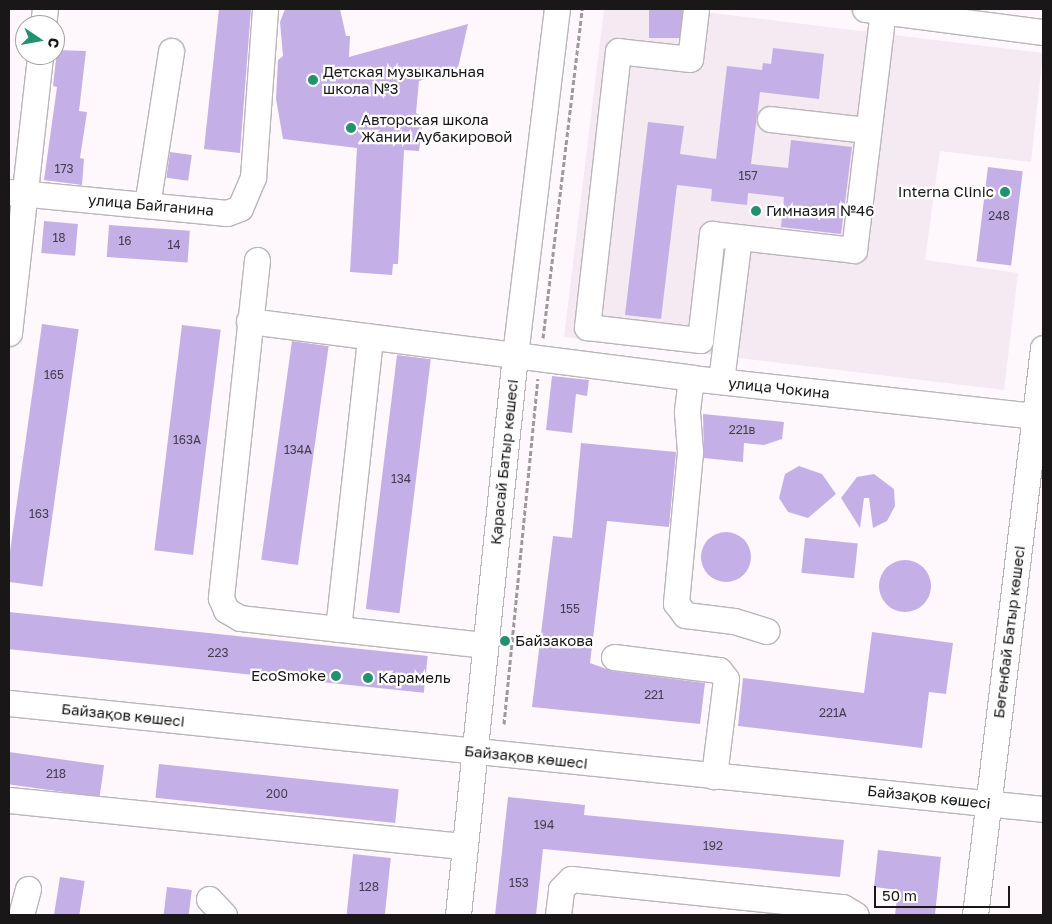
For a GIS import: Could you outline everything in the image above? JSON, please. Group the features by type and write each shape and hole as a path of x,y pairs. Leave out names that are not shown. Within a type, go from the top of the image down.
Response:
{"street":[{"name":"улица Байганина","path":"16,192 227,213 240,208 253,177 265,9"},
{"name":"Қарасай Батыр көшесі","path":"458,915 515,355 557,9"},
{"path":"696,9 690,59 618,51 587,328 700,340 712,234 854,250 868,130 874,10 986,16 1043,32"},
{"path":"147,205 170,51"},
{"path":"9,333 16,192 38,65"},
{"path":"770,118 868,130"},
{"path":"721,381 739,237"},
{"path":"256,260 221,598 226,610 240,618 485,645"},
{"name":"улица Чокина","path":"249,321 691,378 1039,417"},
{"path":"338,629 370,337"},
{"name":"Бөгенбай Батыр көшесі","path":"975,915 1039,417 1043,348"},
{"path":"691,378 687,412 690,452 676,603 685,615 734,621 767,632"},
{"path":"614,657 719,670 726,679 714,776"},
{"name":"Байзақов көшесі","path":"9,703 1043,809"},
{"path":"9,800 465,846"},
{"path":"558,915 561,889 571,879 843,907 856,915"},
{"path":"21,915 28,889"}],"shaded area":[{"name":"Гимназия №46","path":"604,9 680,9 1043,53 1031,162 940,151 925,260 1018,273 1004,390 564,337"}],"building":[{"path":"219,9 251,9 240,153 204,149"},
{"path":"285,9 340,9 346,36 350,36 349,57 468,24 458,68 419,81 416,113 423,117 419,151 404,150 398,264 393,264 392,275 350,272 357,148 283,139 276,99 278,60 283,56 280,22"},
{"path":"649,9 682,9 682,38 649,38"},
{"path":"773,48 824,54 819,99 760,92 751,164 788,168 791,140 852,147 841,234 781,227 784,197 748,193 747,205 711,201 712,189 677,185 661,319 625,315 648,122 684,126 680,154 716,159 727,66 762,70 763,63 771,64"},
{"path":"65,50 86,51 79,111 87,112 80,158 84,159 82,185 44,180 57,87 53,86 55,65 65,65"},
{"path":"170,152 192,155 188,181 166,178"},
{"path":"988,167 1023,171 1011,266 976,261"},
{"path":"44,221 78,224 75,256 41,253"},
{"path":"109,225 190,231 188,263 107,257"},
{"path":"42,324 79,329 42,587 9,582 9,559"},
{"path":"182,325 221,330 193,555 154,550"},
{"path":"292,341 329,346 298,565 261,560"},
{"path":"397,355 431,359 400,613 366,609"},
{"path":"552,376 589,380 587,396 576,394 572,433 546,430"},
{"path":"703,414 784,422 782,439 764,445 744,443 743,462 704,458"},
{"path":"581,443 676,452 669,527 607,521 590,663 612,671 705,683 700,724 532,707 553,536 572,538"},
{"path":"799,466 822,474 836,494 808,518 788,512 779,498 785,474"},
{"path":"874,474 894,489 895,506 887,521 873,528 869,498 864,498 860,528 841,498 857,477"},
{"path":"721,532 731,532 744,539 751,552 751,562 744,575 731,582 721,582 712,578 705,571 701,562 701,552 705,543 712,536"},
{"path":"805,538 858,544 854,578 801,573"},
{"path":"900,560 910,560 920,564 927,571 931,586 927,601 920,608 910,612 900,612 890,608 883,601 879,591 879,581 883,571 890,564"},
{"path":"9,612 428,656 424,693 9,649"},
{"path":"872,632 953,643 946,694 929,692 922,748 738,726 743,678 864,693"},
{"path":"9,752 104,765 100,797 9,784"},
{"path":"159,764 399,789 395,823 155,798"},
{"path":"508,797 585,805 584,815 844,840 840,877 543,849 536,915 495,915"},
{"path":"878,850 941,857 935,915 895,915 898,890 874,887"},
{"path":"353,854 391,858 385,915 347,915"},
{"path":"60,877 85,881 79,915 54,915"},
{"path":"167,887 192,890 189,915 164,915"}],"place":[{"name":"Детская музыкальная школа №3","path":"313,80"},
{"name":"Авторская школа Жании Аубакировой","path":"351,128"},
{"name":"Interna Clinic","path":"1005,192"},
{"name":"Гимназия №46","path":"756,211"},
{"name":"Байзакова","path":"505,641"},
{"name":"EcoSmoke","path":"336,676"},
{"name":"Карамель","path":"368,678"}]}
